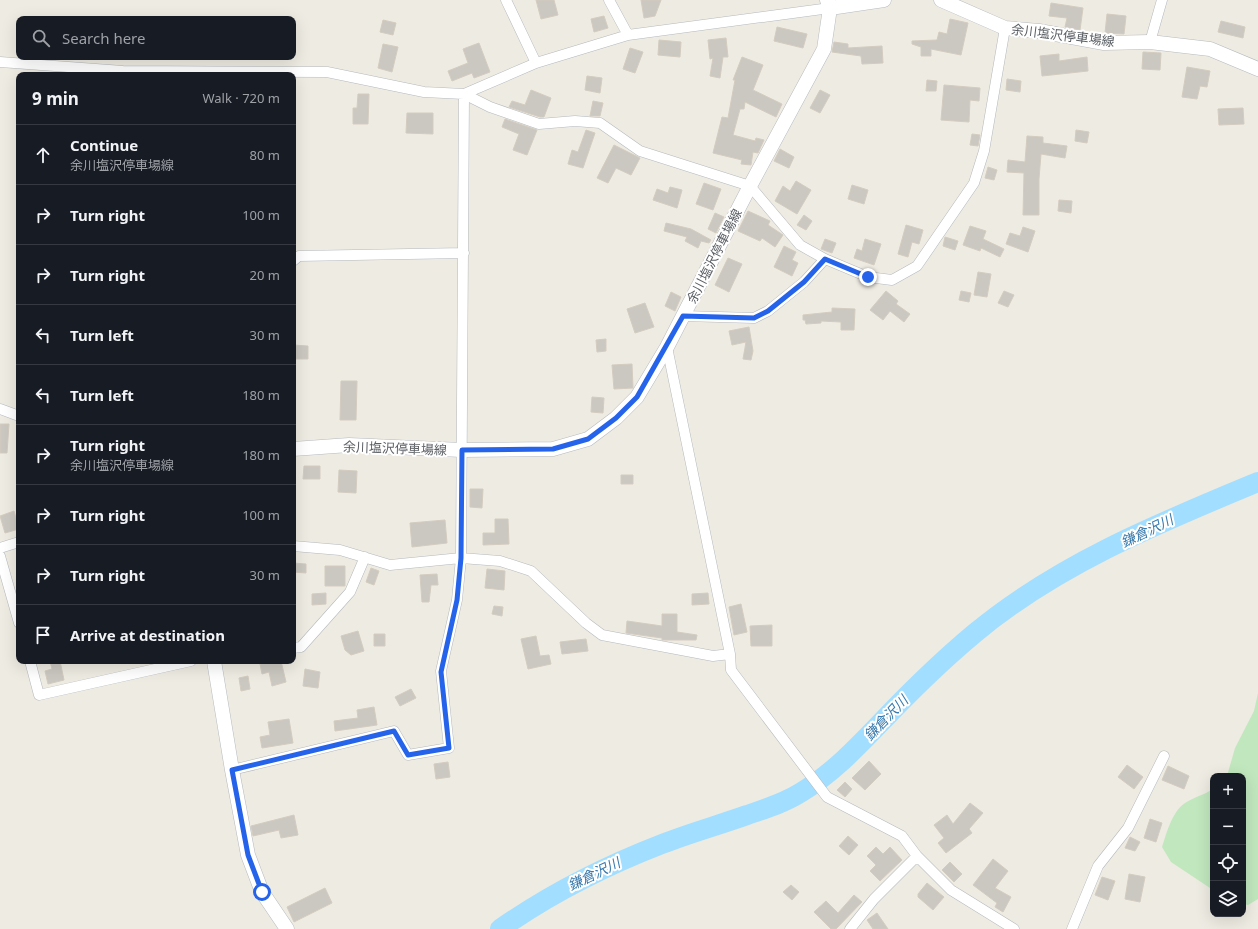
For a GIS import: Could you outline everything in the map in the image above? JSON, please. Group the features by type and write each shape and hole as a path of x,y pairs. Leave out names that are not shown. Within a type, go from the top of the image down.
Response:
{"main road":[{"path":"828,4 884,0"},
{"name":"余川塩沢停車場線","path":"941,0 1005,28 1039,31 1104,43 1150,42 1210,49 1258,69"},
{"name":"余川塩沢停車場線","path":"296,449 349,445 462,450 553,449 588,439 616,418 637,397 667,347 750,186 824,49 828,4"},
{"path":"214,664 248,855 262,892 286,929"}],"street":[{"path":"506,0 536,63"},
{"path":"609,0 628,35"},
{"path":"1150,42 1162,0"},
{"path":"464,94 536,63 628,35 828,4"},
{"path":"296,72 328,72 424,92 464,94 490,107 539,124 575,121 600,123 640,151 750,186 800,245 825,259 868,277 892,280 917,266 974,183 984,151 1005,28"},
{"path":"0,62 112,72"},
{"path":"232,770 394,731 408,755 449,748 441,672 457,600 461,558 464,94"},
{"path":"296,259 300,256 464,253"},
{"path":"683,316 754,318 768,311 804,282 825,259"},
{"path":"667,347 730,654 731,670 827,797 902,836 917,856 951,890 1014,929"},
{"path":"0,409 16,415"},
{"path":"0,548 16,543"},
{"path":"296,546 340,550 390,565 461,558 500,561 531,571 586,623 602,635 713,656 730,654"},
{"path":"0,556 16,612"},
{"path":"296,648 301,647 350,592 365,557"},
{"path":"31,664 39,695 178,664"},
{"path":"1072,929 1098,866 1128,828 1164,756"},
{"path":"850,929 874,899 917,856"}],"green space":[{"path":"1258,693 1258,899 1248,905 1246,905 1246,773 1228,773 1235,748 1254,711"},
{"path":"1210,791 1210,888 1171,862 1162,847 1170,823 1180,807 1188,801"}],"building":[{"path":"536,0 554,0 558,15 541,19"},
{"path":"641,0 661,0 655,16 644,18"},
{"path":"1051,3 1083,8 1080,30 1065,27 1067,18 1049,16"},
{"path":"1107,14 1126,16 1124,34 1105,33"},
{"path":"604,16 608,28 594,32 591,19"},
{"path":"950,19 968,23 961,55 931,49 931,56 921,56 921,47 912,44 912,41 937,40 939,32 947,34"},
{"path":"383,20 396,23 393,35 380,32"},
{"path":"1221,21 1245,27 1243,38 1218,32"},
{"path":"777,27 807,34 803,48 774,41"},
{"path":"726,38 728,57 723,57 720,78 710,76 713,58 710,59 708,40"},
{"path":"659,40 681,42 680,57 658,55"},
{"path":"834,42 848,44 848,48 882,46 883,63 862,64 861,56 832,52"},
{"path":"479,43 490,72 474,78 472,73 452,81 448,71 468,63 463,49"},
{"path":"383,44 398,47 392,72 378,68"},
{"path":"630,48 643,52 635,73 623,69"},
{"path":"1143,52 1161,53 1160,70 1142,69"},
{"path":"1059,54 1059,61 1087,57 1088,71 1042,76 1040,56"},
{"path":"742,57 763,65 753,90 782,104 776,117 745,102 744,109 740,109 733,135 755,141 756,138 764,140 758,153 753,152 751,165 741,164 742,160 713,153 722,117 728,118 735,80 733,80"},
{"path":"1187,67 1210,71 1207,87 1200,86 1197,99 1182,97"},
{"path":"587,76 602,78 600,93 585,90"},
{"path":"1007,79 1021,81 1020,92 1006,90"},
{"path":"927,80 937,81 936,91 926,91"},
{"path":"944,85 980,88 979,101 970,100 969,122 941,120"},
{"path":"531,90 551,98 544,117 509,107 512,101 525,105"},
{"path":"820,90 830,95 820,113 810,108"},
{"path":"358,94 369,94 368,124 353,124 353,108 357,108"},
{"path":"593,101 603,103 600,116 590,116"},
{"path":"1243,108 1244,124 1219,125 1218,109"},
{"path":"407,113 433,113 433,134 406,133"},
{"path":"505,119 537,130 527,155 513,150 519,134 502,127"},
{"path":"586,130 595,133 583,168 568,164 572,150 578,152"},
{"path":"1076,130 1089,132 1087,143 1075,141"},
{"path":"972,134 980,135 978,146 970,145"},
{"path":"1027,136 1043,137 1043,143 1067,146 1065,158 1041,154 1039,215 1023,215 1024,173 1007,172 1008,160 1025,162"},
{"path":"614,145 640,158 631,175 616,168 608,183 597,178"},
{"path":"780,149 794,157 789,168 774,161"},
{"path":"988,167 997,170 994,180 985,178"},
{"path":"796,181 811,190 797,214 775,201 783,186 790,191"},
{"path":"704,183 721,189 713,210 696,204"},
{"path":"852,185 868,190 864,204 848,199"},
{"path":"670,187 682,190 677,208 653,200 657,189 668,193"},
{"path":"1059,200 1072,201 1071,213 1058,211"},
{"path":"748,211 770,221 768,225 783,235 775,247 762,238 760,241 738,231"},
{"path":"715,213 724,217 716,233 708,229"},
{"path":"804,215 812,221 806,230 797,225"},
{"path":"666,223 691,229 711,240 709,243 701,241 698,248 685,241 687,237 664,231"},
{"path":"906,225 923,230 919,244 912,242 908,257 898,254"},
{"path":"970,226 986,231 983,239 1004,249 1000,257 981,248 980,251 963,245"},
{"path":"1023,227 1035,231 1028,252 1006,244 1010,233 1020,236"},
{"path":"945,237 958,241 955,250 943,246"},
{"path":"825,239 836,243 832,253 821,249"},
{"path":"865,239 881,244 874,265 854,258 857,249 862,251"},
{"path":"784,246 796,252 792,260 798,263 792,276 774,267"},
{"path":"728,258 742,264 729,292 715,285"},
{"path":"978,272 991,274 987,297 974,295"},
{"path":"886,291 898,301 896,304 910,314 904,322 890,311 883,320 870,310"},
{"path":"961,291 971,293 969,302 959,300"},
{"path":"1004,291 1014,295 1008,307 998,303"},
{"path":"671,292 681,297 675,311 665,306"},
{"path":"645,303 654,327 635,333 627,309"},
{"path":"832,308 855,309 854,330 841,330 841,322 821,321 821,323 806,324 805,320 803,320 803,315 832,312"},
{"path":"749,327 753,351 751,360 743,359 746,342 732,345 729,331"},
{"path":"606,339 606,351 597,352 596,340"},
{"path":"296,345 308,346 308,359 296,359"},
{"path":"632,364 633,388 614,389 612,365"},
{"path":"341,381 357,381 356,420 340,420"},
{"path":"592,397 604,398 603,413 591,412"},
{"path":"0,424 9,424 7,453 0,453"},
{"path":"304,466 320,466 320,479 303,479"},
{"path":"339,470 357,471 356,493 338,492"},
{"path":"621,475 633,475 633,484 621,484"},
{"path":"470,489 483,489 482,508 470,507"},
{"path":"14,511 16,518 16,530 5,533 0,516"},
{"path":"495,519 508,519 509,544 483,545 483,533 495,533"},
{"path":"445,520 447,543 412,547 410,523"},
{"path":"296,563 306,564 306,573 296,572"},
{"path":"325,566 345,566 345,586 325,586"},
{"path":"371,568 379,571 374,585 366,582"},
{"path":"487,569 505,571 504,590 485,588"},
{"path":"437,574 438,585 431,585 429,602 422,602 420,575"},
{"path":"326,593 326,604 312,605 312,594"},
{"path":"708,593 709,604 692,605 692,594"},
{"path":"741,604 747,632 734,635 729,607"},
{"path":"494,606 503,607 502,616 492,614"},
{"path":"662,614 677,614 677,632 697,635 696,640 662,640 662,638 626,633 627,621 662,626"},
{"path":"772,625 772,646 751,646 750,626"},
{"path":"358,631 364,651 351,655 345,650 341,636"},
{"path":"374,634 385,634 385,646 374,646"},
{"path":"536,636 540,656 549,655 551,664 528,669 521,639"},
{"path":"586,639 588,651 562,654 560,642"},
{"path":"51,664 61,664 64,680 48,684 45,671 52,669"},
{"path":"260,664 282,664 286,682 272,686 269,672 262,674"},
{"path":"305,669 320,672 318,688 303,686"},
{"path":"248,676 250,689 241,691 239,678"},
{"path":"411,689 416,698 400,706 395,697"},
{"path":"374,707 377,725 335,731 334,721 358,718 357,710"},
{"path":"289,719 293,743 262,748 260,737 270,735 268,722"},
{"path":"869,761 881,774 865,790 852,778"},
{"path":"448,762 450,777 436,779 434,764"},
{"path":"1127,765 1143,777 1134,789 1118,777"},
{"path":"1168,766 1189,776 1184,789 1162,780"},
{"path":"845,782 852,789 845,797 837,790"},
{"path":"970,803 983,813 969,829 972,833 946,853 938,843 944,838 934,825 947,815 953,824"},
{"path":"294,815 298,835 281,838 279,830 253,836 251,826"},
{"path":"1150,819 1162,823 1156,842 1144,838"},
{"path":"848,836 858,845 849,855 839,846"},
{"path":"1130,837 1140,842 1135,851 1125,848"},
{"path":"876,847 883,854 890,847 902,860 880,881 870,871 876,865 867,856"},
{"path":"993,859 1008,871 995,888 1011,897 1003,912 995,907 997,903 973,885"},
{"path":"950,862 962,874 954,882 942,870"},
{"path":"1129,874 1145,877 1140,902 1125,899"},
{"path":"1102,877 1115,881 1108,900 1095,895"},
{"path":"927,883 944,897 933,910 918,897 918,894"},
{"path":"791,885 799,892 792,900 783,892"},
{"path":"325,888 332,903 294,922 287,907"},
{"path":"854,895 862,902 836,929 831,929 814,912 826,901 838,913"},
{"path":"877,913 888,929 873,929 867,920"}],"waterway":[{"name":"鎌倉沢川","path":"500,929 538,904 599,871 673,840 774,806 800,793 825,776 858,746 910,692 942,662 975,633 1007,608 1040,586 1110,547 1184,513 1258,482"}],"route":[{"path":"262,892 248,855 232,770 394,731 408,755 449,748 441,672 457,600 461,558 462,450 553,449 588,439 616,418 637,397 667,347 683,316 754,318 768,311 804,282 825,259 868,277"}]}
